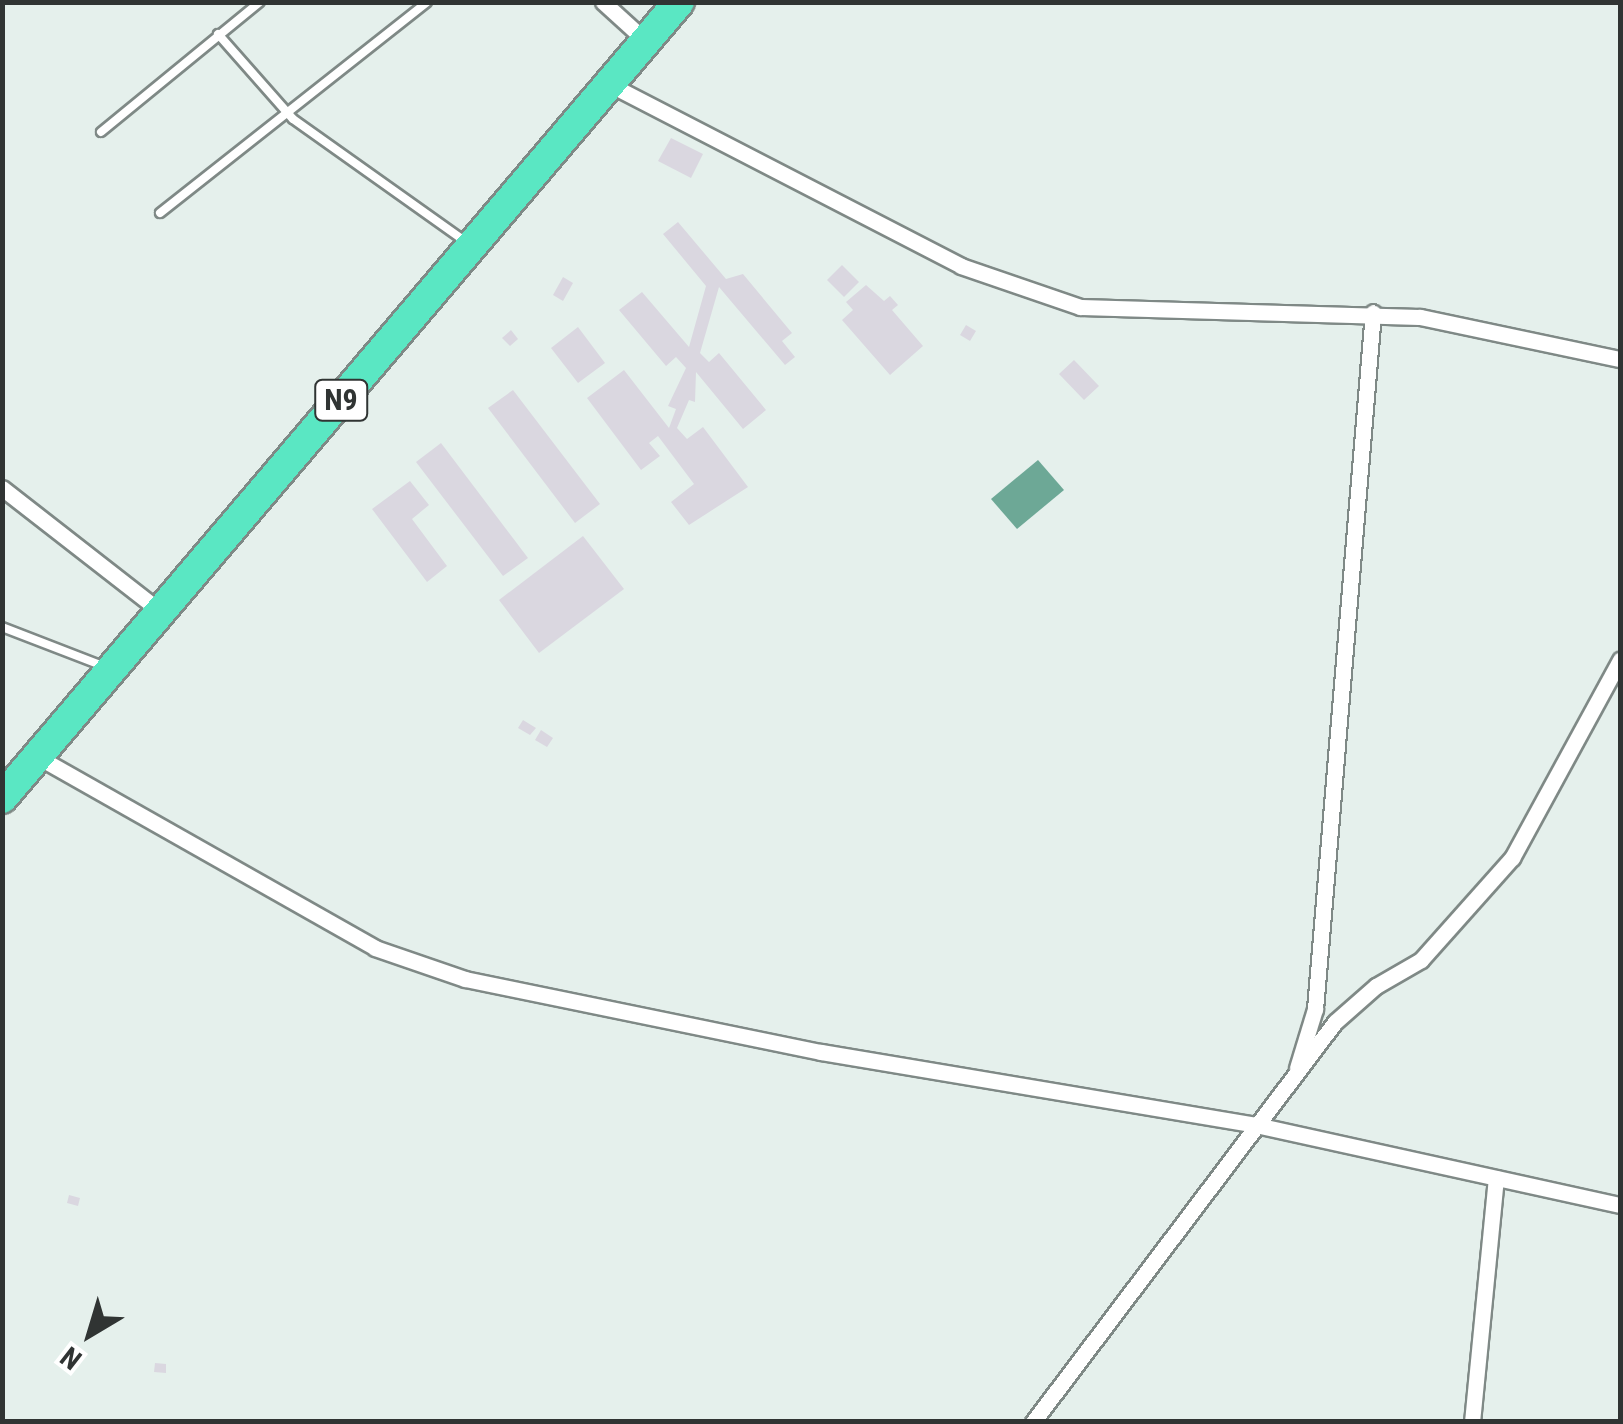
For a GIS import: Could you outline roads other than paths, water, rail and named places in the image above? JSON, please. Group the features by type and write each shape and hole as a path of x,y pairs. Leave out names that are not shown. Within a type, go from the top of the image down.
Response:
{"highway":[{"name":"N9","path":"2,798 679,2"}],"street":[{"path":"603,2 647,42"},
{"path":"610,84 961,266 1080,308 1373,312 1620,359"},
{"path":"1295,1077 1314,1009 1373,312"},
{"path":"2,488 161,612"},
{"path":"1034,1422 1335,1022 1376,986 1421,960 1512,858 1620,660"},
{"path":"38,757 296,907 375,948 465,979 821,1052 1256,1125 1620,1205"},
{"path":"1472,1422 1496,1178"}],"lane":[{"path":"101,132 260,2"},
{"path":"160,213 428,2"},
{"path":"218,34 287,112 472,246"},
{"path":"2,627 112,670"}]}
